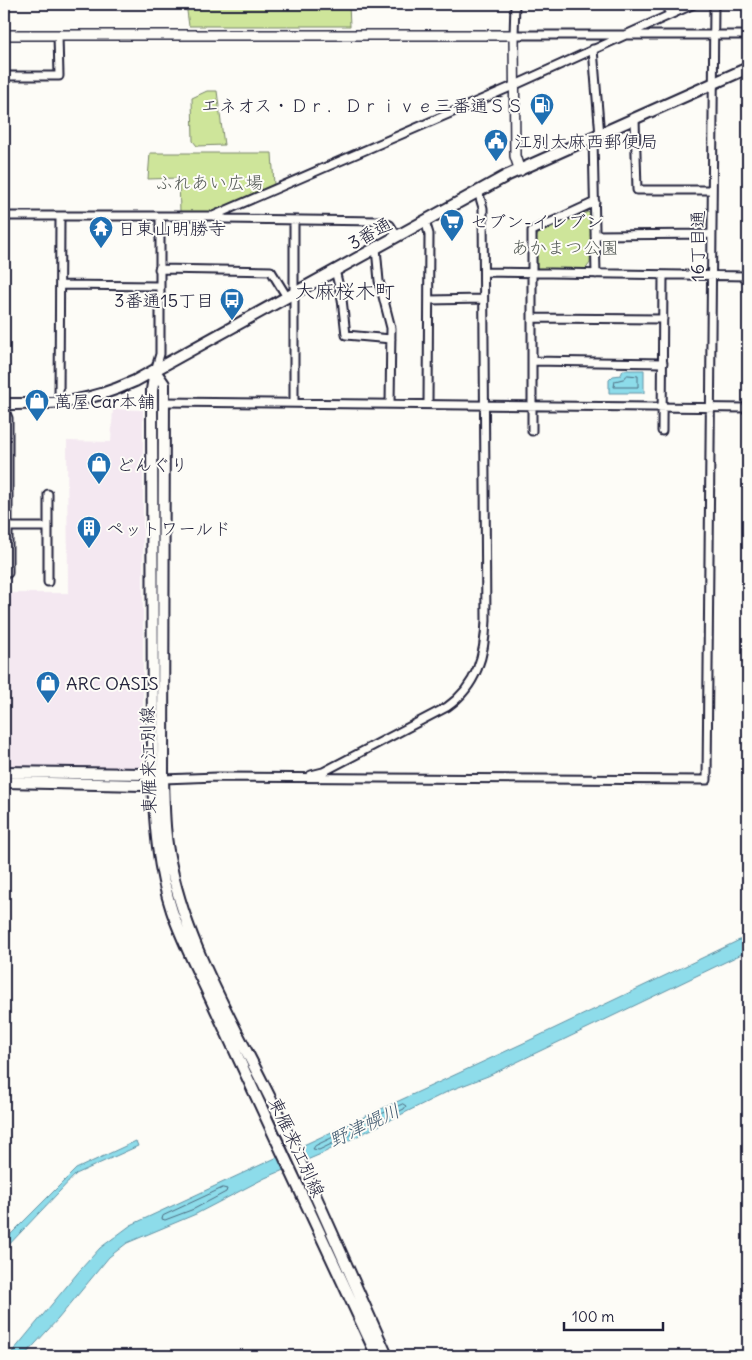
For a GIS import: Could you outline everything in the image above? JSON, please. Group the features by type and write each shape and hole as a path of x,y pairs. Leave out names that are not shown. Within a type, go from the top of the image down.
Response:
{"main road":[{"name":"3番通","path":"4,404 59,404 103,395 155,371 478,191 748,68"},
{"name":"東雁来江別線","path":"155,371 164,384 156,779 164,807 170,864 182,908 212,979 280,1119 312,1204 377,1356"},
{"name":"東雁来江別線","path":"155,371 152,390 157,840 172,911 269,1124 312,1204 387,1356"},
{"path":"4,772 143,774 156,779"},
{"path":"4,782 143,785 156,779"}],"street":[{"path":"515,4 513,86 515,156 520,171"},
{"path":"665,4 670,14"},
{"path":"213,216 513,86 694,4"},
{"name":"16丁目通","path":"298,778 707,780 714,4"},
{"path":"4,35 748,35"},
{"path":"4,76 59,76 58,35"},
{"path":"593,49 596,137 594,202 596,274"},
{"path":"635,118 636,190 712,190"},
{"path":"156,779 298,778 323,772 447,707 465,691 475,676 482,658 486,639 483,208 478,191"},
{"path":"532,431 530,273 532,231 594,202"},
{"path":"4,216 213,216 225,219 379,221 390,224 396,236"},
{"path":"155,371 160,354 158,286 160,216"},
{"path":"59,404 60,217"},
{"path":"294,220 291,294 294,403"},
{"path":"425,221 429,234 428,404"},
{"path":"595,235 712,234"},
{"path":"376,248 379,281 391,328 390,404"},
{"path":"159,269 271,271 291,294"},
{"path":"335,270 342,300 346,335 391,338"},
{"path":"484,272 748,276"},
{"path":"662,431 663,275"},
{"path":"60,285 158,286"},
{"path":"429,300 484,299"},
{"path":"532,318 663,320"},
{"path":"532,361 663,363"},
{"path":"164,402 428,404 484,407 748,408"},
{"path":"4,408 8,418 6,527 8,573 4,573"},
{"path":"48,494 48,582"},
{"path":"6,527 48,528"}],"shaded area":[{"path":"113,409 143,410 143,769 4,766 4,593 68,593 67,441 111,442"}],"green space":[{"path":"186,4 349,4 350,26 189,26"},
{"path":"207,91 217,91 224,145 197,146 193,141 192,98"},
{"name":"ふれあい広場","path":"150,153 272,153 274,185 214,212 180,212 179,178 148,179"},
{"name":"あかまつ公園","path":"588,212 591,215 590,263 585,270 540,271 537,267 536,238 538,234"}],"water":[{"path":"623,370 644,370 644,393 609,393 609,380 613,376 621,375"},
{"name":"野津幌川","path":"748,936 748,951 488,1076 451,1090 321,1154 265,1178 196,1214 127,1243 109,1257 58,1319 24,1356 9,1356 100,1248 131,1225 528,1041"},
{"path":"136,1141 138,1146 76,1174 4,1250 4,1241 76,1169"}],"place":[{"name":"エネオス・Ｄｒ．Ｄｒｉｖｅ三番通ＳＳ","path":"542,126"},
{"name":"江別大麻西郵便局","path":"496,162"},
{"name":"セブン-イレブン","path":"452,242"},
{"name":"日東山明勝寺","path":"101,249"},
{"name":"3番通15丁目","path":"232,321"},
{"name":"萬屋Car本舗","path":"37,422"},
{"name":"どんぐり","path":"99,485"},
{"name":"ペットワールド","path":"89,549"},
{"name":"ARC OASIS","path":"48,704"}],"district":[{"name":"大麻桜木町","path":"345,290"}]}
